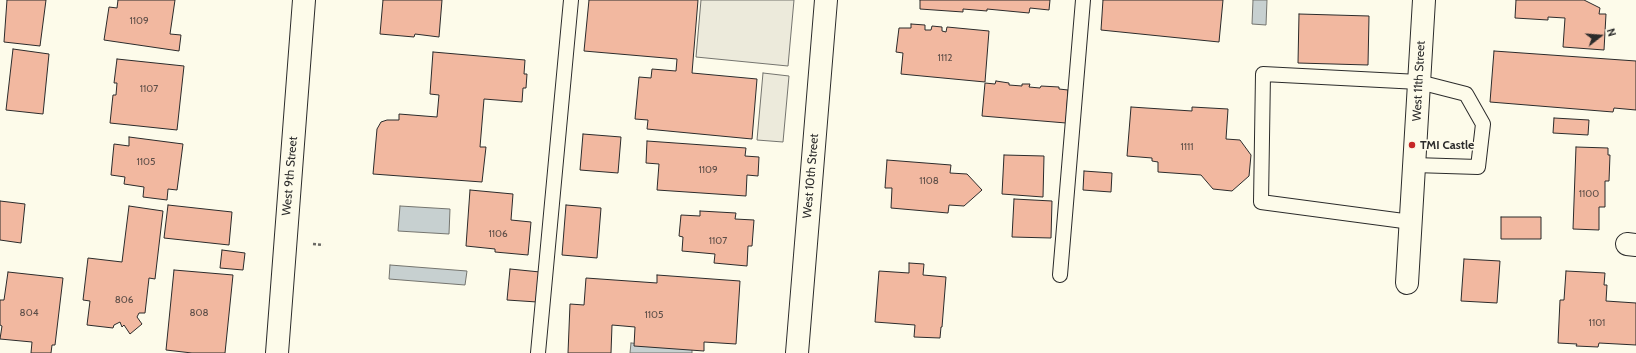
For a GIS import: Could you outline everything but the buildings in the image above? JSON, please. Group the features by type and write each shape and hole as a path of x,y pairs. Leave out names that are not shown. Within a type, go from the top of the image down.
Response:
{"street":[{"name":"West 9th Street","path":"276,353 304,0"},
{"name":"West 10th Street","path":"797,353 826,0"},
{"name":"West 11th Street","path":"1407,283 1424,0"}],"lane":[{"path":"538,353 571,0"},
{"path":"1060,275 1082,0"},
{"path":"1411,222 1261,202 1263,74 1419,82 1466,94 1483,124 1478,168 1414,165"}],"shaded area":[{"path":"701,0 794,0 788,66 696,57"},
{"path":"1253,0 1267,0 1266,25 1252,24"},
{"path":"763,73 789,76 783,142 757,140"},
{"path":"400,206 450,209 449,234 398,231"},
{"path":"390,265 467,271 465,285 389,279"},
{"path":"631,343 692,348 692,353 630,353"}],"place":[{"name":"TMI Castle","path":"1412,145"}]}
